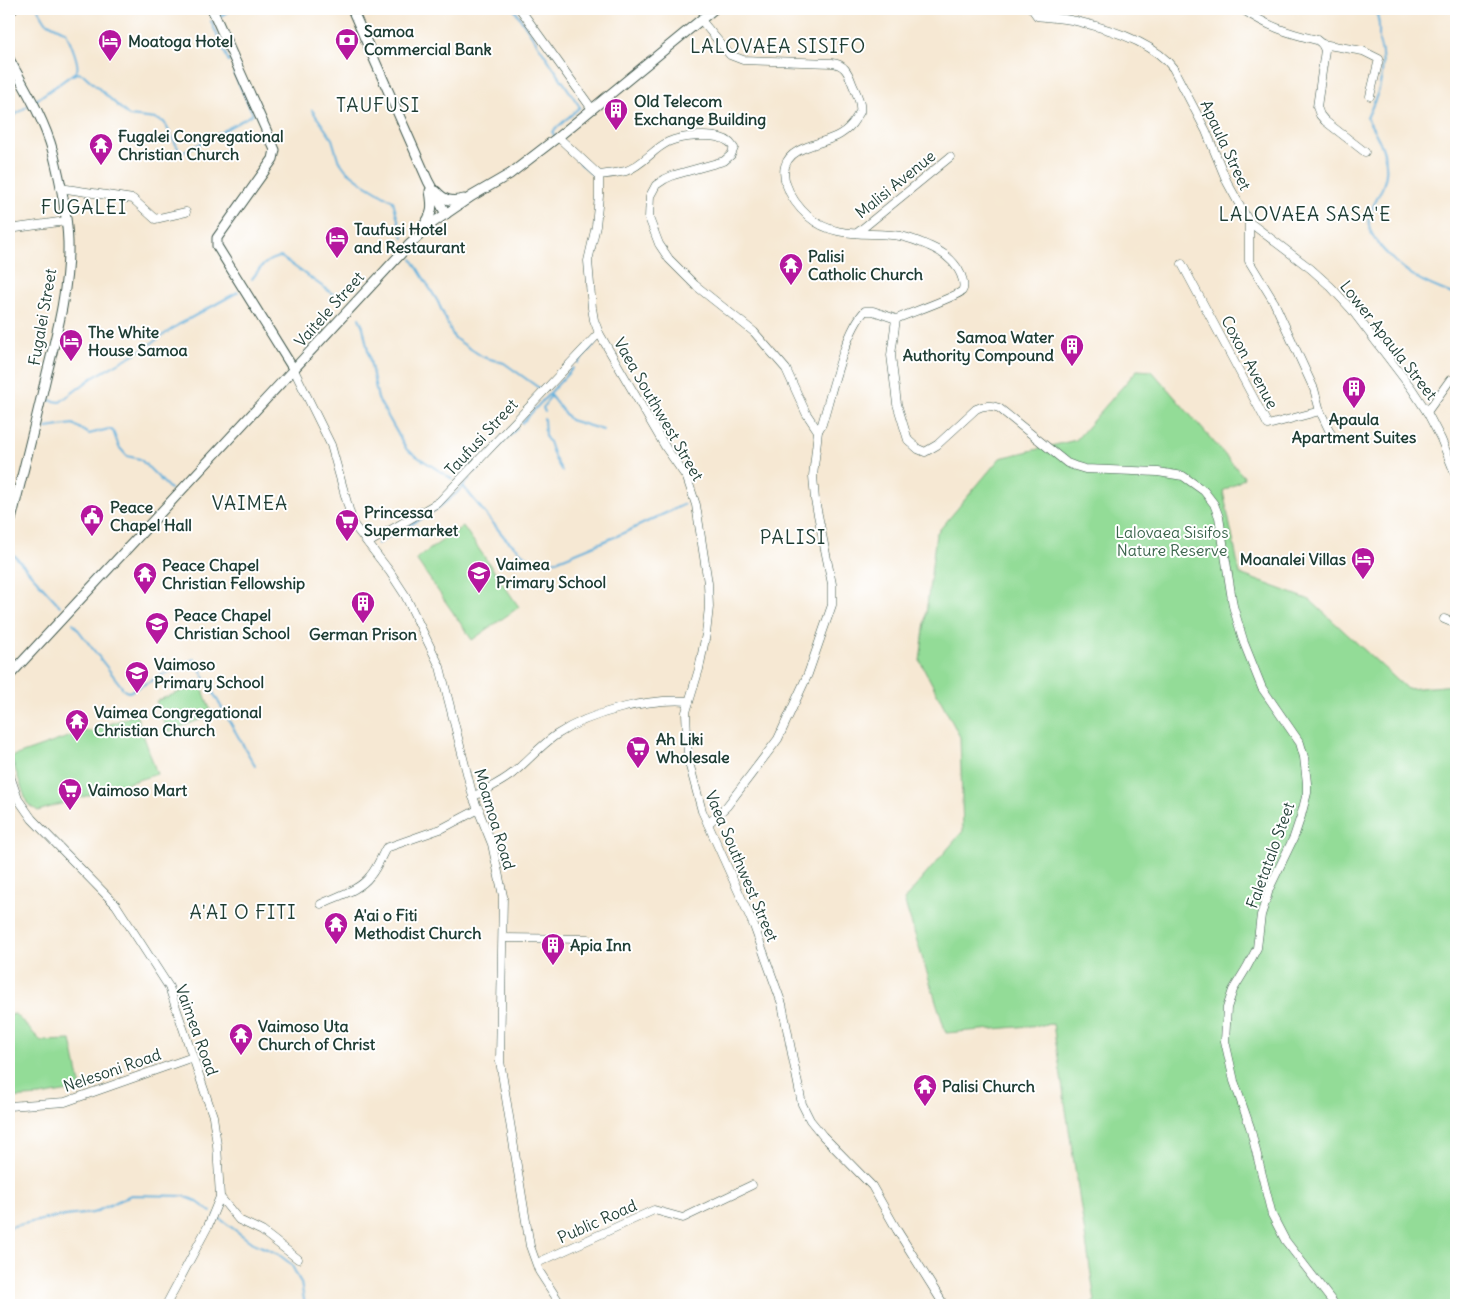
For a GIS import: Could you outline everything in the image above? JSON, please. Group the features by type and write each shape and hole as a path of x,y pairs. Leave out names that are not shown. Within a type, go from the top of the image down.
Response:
{"main road":[{"path":"9,11 13,9"},
{"path":"212,9 275,150 273,159 217,238 217,246 294,370"},
{"path":"352,9 428,181 446,214"},
{"name":"Vaitele Street","path":"9,676 396,258 419,236 472,196 510,174 714,9"},
{"name":"Fugalei Street","path":"9,59 35,106 53,151 68,241 67,275 61,316 9,528"},
{"path":"428,181 443,198 449,201 454,202 472,196"},
{"path":"396,258 430,218 432,204 428,181"},
{"path":"9,671 27,658"}],"street":[{"name":"Apaula Street","path":"1032,9 1037,16 1076,21 1122,36 1145,45 1167,60 1179,78 1206,131 1228,182 1250,222"},
{"path":"1242,9 1259,21 1274,28 1317,40 1322,44 1325,50 1317,106 1320,115 1365,152"},
{"path":"524,10 592,109"},
{"path":"701,20 730,55 743,60 832,63 839,64 844,68 859,100 860,112 852,125 839,136 796,152 788,160 784,170 784,180 789,191 809,217 825,228 841,233 900,236 941,251 950,258 962,277 964,286 962,291 948,298 896,319 873,311 865,311 859,317 846,345 822,424 818,431 813,476 815,500 832,584 832,606 808,674 778,739 727,806 708,824"},
{"path":"1322,44 1363,51 1379,59 1370,96"},
{"path":"558,137 599,175 626,171 643,161 667,142 701,136 717,137 730,142 734,148 731,155 724,161 674,175 656,185 650,196 649,218 659,244 669,259 695,285 754,332 786,369 806,413 818,431"},
{"name":"Malisi Avenue","path":"856,233 950,157"},
{"name":"Vaea Southwest Street","path":"599,175 600,196 596,226 588,261 594,320 599,333 666,448 687,478 696,505 708,583 709,607 699,669 686,712 688,760 694,784 708,824 754,926 782,1004 802,1104 810,1120 823,1136 872,1186 944,1305"},
{"path":"60,188 132,199 155,219 186,212"},
{"path":"9,230 66,221"},
{"path":"1250,222 1249,261 1274,302 1314,389 1320,411 1331,434"},
{"name":"Lower Apaula Street","path":"1250,222 1305,264 1342,298 1428,412 1456,476"},
{"name":"Coxon Avenue","path":"1182,264 1268,425 1320,411"},
{"name":"Faletatalo Steet","path":"896,319 891,355 897,404 908,440 918,449 925,452 937,445 976,409 983,405 992,406 999,408 1067,462 1085,468 1158,472 1183,476 1204,491 1214,504 1221,525 1233,606 1244,643 1262,688 1300,742 1306,770 1307,794 1294,836 1269,889 1261,916 1257,948 1233,990 1227,1008 1225,1041 1234,1081 1252,1136 1272,1215 1285,1240 1335,1305"},
{"name":"Taufusi Street","path":"368,543 439,502 599,333"},
{"name":"Moamoa Road","path":"294,370 331,445 353,524 405,595 440,667 473,796 492,844 503,896 500,1061 530,1246 545,1281 561,1305"},
{"path":"1428,412 1450,380"},
{"path":"1444,619 1456,624"},
{"path":"473,796 512,774 555,736 578,723 620,709 672,700 689,701"},
{"name":"Vaimea Road","path":"9,773 18,799 32,819 116,905 169,987 213,1116 220,1197 208,1226 166,1305"},
{"path":"321,904 365,882 372,875 386,848 443,828 478,809"},
{"path":"503,938 588,939"},
{"name":"Nelesoni Road","path":"9,1106 65,1102 193,1056"},
{"name":"Public Road","path":"536,1263 654,1210 683,1218 752,1186"},
{"path":"220,1197 239,1220 262,1231 298,1259"}],"green space":[{"name":"Lalovaea Sisifos Nature Reserve","path":"1137,370 1152,371 1245,478 1223,491 1240,574 1310,600 1407,689 1456,685 1456,1305 1090,1305 1095,1301 1053,1024 946,1033 904,900 963,831 960,737 920,661 936,534 1000,458 1076,440"},
{"path":"463,526 519,607 472,640 416,559"},
{"path":"201,684 212,715 168,732 156,701"},
{"name":"Vaimea Congregational Christian Church","path":"136,714 157,774 38,811 27,803 11,757 88,730 90,732"},
{"path":"15,1014 41,1041 71,1040 81,1089 40,1096 9,1098 9,1015"}],"waterway":[{"path":"35,101 75,72 78,67 66,32 46,22 38,9"},
{"path":"219,17 233,9"},
{"path":"514,9 580,107 552,132 555,136"},
{"path":"1375,9 1378,17 1379,41 1383,63 1377,95 1367,118 1383,150 1386,177 1370,214 1369,226 1383,250 1405,270 1416,278 1456,296"},
{"path":"211,21 229,62"},
{"path":"73,75 78,73 84,75 129,116 156,119 164,122 179,150 182,152 253,114 234,73"},
{"path":"9,119 29,105"},
{"path":"312,110 332,139 338,159 346,170 393,201 403,238"},
{"path":"578,161 593,175"},
{"path":"252,279 261,267 272,259 281,257 340,299"},
{"path":"412,259 438,302 454,338 483,357 504,363 539,388"},
{"path":"48,400 60,402 92,378 143,349 178,325 238,292"},
{"path":"359,318 363,327 378,399 407,450 452,479"},
{"path":"578,363 596,342"},
{"path":"522,423 573,368"},
{"path":"549,394 570,420 603,430"},
{"path":"545,412 543,408 551,395"},
{"path":"544,419 545,436 562,471"},
{"path":"47,428 73,424 89,434 109,429 113,431 119,447 127,456 140,459 170,489"},
{"path":"494,452 517,428"},
{"path":"475,472 489,457"},
{"path":"377,544 439,507 461,489 470,478"},
{"path":"463,486 505,538 527,557 541,563 556,561 617,536 685,504"},
{"path":"14,555 60,606"},
{"path":"73,623 125,691 129,692 194,659 255,766"},
{"path":"9,1227 56,1217 93,1213 131,1195 184,1196 196,1201 211,1212"},
{"path":"215,1215 251,1242 278,1254 291,1264 301,1283 305,1305"}],"place":[{"name":"Samoa Commercial Bank","path":"347,61"},
{"name":"Moatoga Hotel","path":"110,62"},
{"name":"Old Telecom Exchange Building","path":"616,131"},
{"name":"Fugalei Congregational Christian Church","path":"101,166"},
{"name":"Taufusi Hotel and Restaurant","path":"337,259"},
{"name":"Palisi Catholic Church","path":"791,286"},
{"name":"The White House Samoa","path":"71,362"},
{"name":"Samoa Water Authority Compound","path":"1072,367"},
{"name":"Apaula Apartment Suites","path":"1354,409"},
{"name":"Peace Chapel Hall","path":"92,537"},
{"name":"Princessa Supermarket","path":"347,542"},
{"name":"Moanalei Villas","path":"1363,580"},
{"name":"Vaimea Primary School","path":"479,594"},
{"name":"Peace Chapel Christian Fellowship","path":"145,595"},
{"name":"German Prison","path":"363,624"},
{"name":"Peace Chapel Christian School","path":"157,645"},
{"name":"Vaimoso Primary School","path":"137,694"},
{"name":"Vaimea Congregational Christian Church","path":"77,742"},
{"name":"Ah Liki Wholesale","path":"638,769"},
{"name":"Vaimoso Mart","path":"70,811"},
{"name":"A'ai o Fiti Methodist Church","path":"336,945"},
{"name":"Apia Inn","path":"553,966"},
{"name":"Vaimoso Uta Church of Christ","path":"241,1056"},
{"name":"Palisi Church","path":"925,1107"}],"district":[{"name":"LALOVAEA SISIFO","path":"778,46"},
{"name":"TAUFUSI","path":"378,105"},
{"name":"FUGALEI","path":"84,207"},
{"name":"LALOVAEA SASA'E","path":"1305,214"},
{"name":"VAIMEA","path":"250,503"},
{"name":"PALISI","path":"793,537"},
{"name":"A'AI O FITI","path":"243,912"}]}
